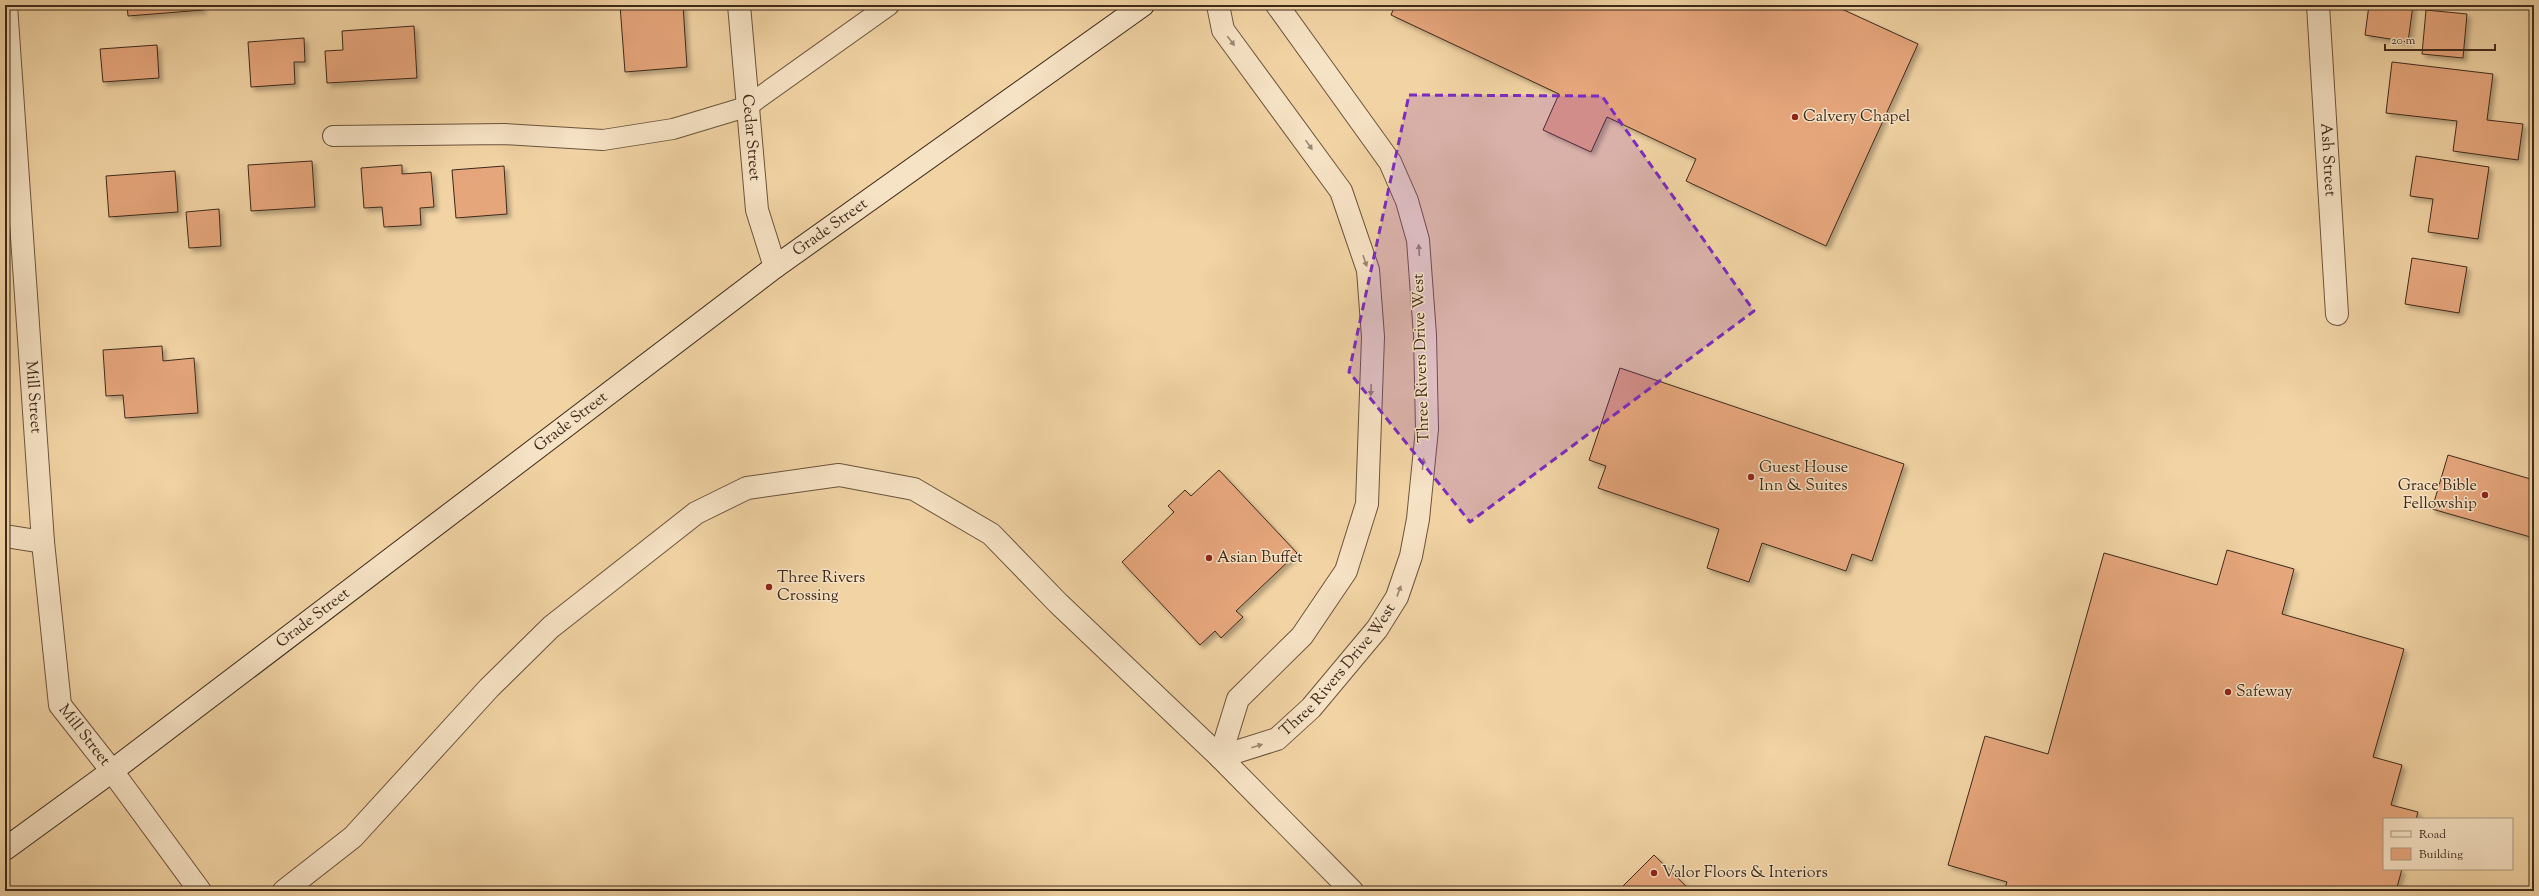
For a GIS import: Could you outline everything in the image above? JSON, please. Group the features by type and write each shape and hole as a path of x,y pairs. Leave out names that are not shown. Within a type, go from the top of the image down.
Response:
{"street":[{"name":"Mill Street","path":"6,5 8,89 43,542 60,705 112,771 200,891"},
{"name":"Cedar Street","path":"739,5 746,107 757,210 774,267"},
{"name":"Grade Street","path":"5,849 112,771 774,267 1143,5"},
{"path":"1218,5 1223,30 1341,191 1368,270 1373,337 1367,504 1346,571 1302,636 1238,699 1220,757"},
{"name":"Three Rivers Drive West","path":"1220,757 1277,739 1310,708 1377,629 1397,597 1411,556 1418,519 1427,429 1425,335 1418,240 1407,201 1390,162 1277,5"},
{"name":"Ash Street","path":"2318,5 2337,314"},
{"path":"284,891 353,837 489,688 551,627 696,513 747,488 839,475 914,489 991,534 1058,603 1220,757 1352,891"},
{"path":"5,536 43,542"}],"lane":[{"path":"333,136 504,134 603,140 673,129 746,107 889,5"}],"highlighted area":[{"path":"1409,95 1602,96 1754,311 1470,522 1349,372"}],"building":[{"path":"127,5 202,5 203,10 128,16"},
{"path":"620,5 683,5 687,67 625,72"},
{"path":"1395,5 1833,5 1918,44 1826,246 1686,181 1696,159 1607,117 1591,152 1543,130 1559,94 1391,15"},
{"path":"2369,5 2413,5 2408,42 2365,35"},
{"path":"2426,10 2467,14 2463,58 2422,54"},
{"path":"414,26 417,78 327,83 325,51 343,50 342,31"},
{"path":"304,38 305,62 294,62 295,84 251,87 248,42"},
{"path":"157,45 159,78 103,82 100,49"},
{"path":"2392,62 2493,74 2487,120 2523,124 2518,160 2453,151 2457,121 2386,113"},
{"path":"2416,156 2489,167 2478,239 2428,232 2433,199 2410,196"},
{"path":"312,161 315,207 251,211 248,165"},
{"path":"402,165 402,174 431,172 434,207 420,208 421,225 384,227 382,207 364,208 361,168"},
{"path":"504,166 507,214 456,218 452,170"},
{"path":"175,171 178,212 109,217 106,176"},
{"path":"219,209 221,246 189,248 186,212"},
{"path":"2412,258 2467,267 2459,313 2405,304"},
{"path":"162,346 163,361 194,358 198,413 125,418 123,395 106,396 103,350"},
{"name":"Guest House Inn & Suites","path":"1620,368 1904,464 1872,561 1852,554 1846,571 1762,543 1749,582 1707,568 1719,529 1598,488 1606,466 1589,460"},
{"name":"Grace Bible Fellowship","path":"2448,455 2534,480 2534,538 2432,509"},
{"name":"Asian Buffet","path":"1219,470 1297,553 1236,611 1243,617 1221,638 1215,631 1200,645 1122,562 1174,512 1168,506 1185,490 1191,496"},
{"name":"Safeway","path":"2227,550 2294,569 2282,614 2404,649 2373,757 2402,765 2391,805 2418,812 2416,818 2383,818 2383,870 2402,870 2396,891 2004,891 2007,882 1948,865 1985,736 2048,754 2104,553 2217,585"},
{"name":"Valor Floors & Interiors","path":"1654,855 1691,891 1618,891"}],"place":[{"name":"Calvery Chapel","path":"1795,117"},
{"name":"Guest House Inn & Suites","path":"1751,477"},
{"name":"Grace Bible Fellowship","path":"2485,495"},
{"name":"Asian Buffet","path":"1209,558"},
{"name":"Three Rivers Crossing","path":"769,587"},
{"name":"Safeway","path":"2228,692"},
{"name":"Valor Floors & Interiors","path":"1654,873"}]}
